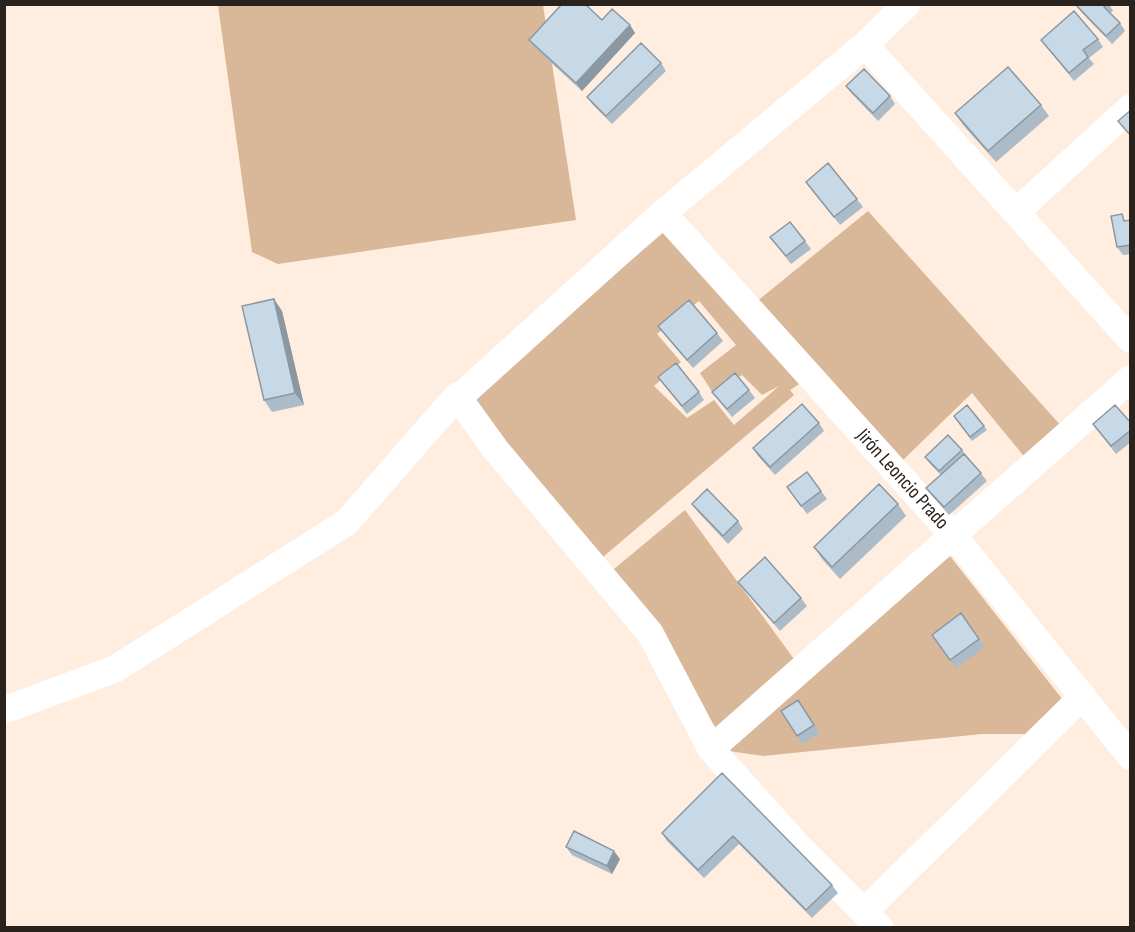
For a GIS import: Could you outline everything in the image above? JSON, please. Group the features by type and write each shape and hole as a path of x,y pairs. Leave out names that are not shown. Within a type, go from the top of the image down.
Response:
{"street":[{"path":"4,710 115,669 347,522 457,396 663,213 865,45 907,4"},
{"path":"865,45 1131,339"},
{"path":"1016,212 1131,108"},
{"name":"Jirón Leoncio Prado","path":"663,213 953,535 1131,756"},
{"path":"711,749 1131,379"},
{"path":"457,396 496,450 650,633 711,749 800,847 872,920 1083,696"}],"shaded area":[{"path":"218,5 543,5 576,220 278,264 252,252"},
{"path":"868,211 1063,428 1027,460 972,393 902,461 756,302"},
{"path":"663,233 801,383 790,390 794,395 603,557 469,399","holes":["699,301 736,345 700,373 713,393 742,375 762,395 779,386 734,425 714,400 687,418 654,386 681,362 657,334"]},
{"path":"685,510 797,663 713,738 608,574"},
{"path":"950,556 1066,704 1030,734 982,734 763,756 722,750"}],"building":[{"path":"562,4 585,4 602,20 612,9 630,25 576,83 529,40"},
{"path":"1077,4 1106,4 1104,7 1120,23 1106,36"},
{"path":"1074,11 1098,39 1083,50 1088,57 1069,73 1041,40"},
{"path":"641,43 661,63 606,116 587,97"},
{"path":"1008,67 1041,105 988,151 955,113"},
{"path":"864,69 890,96 873,113 846,86"},
{"path":"1131,110 1131,136 1118,121"},
{"path":"828,163 857,199 834,217 806,182"},
{"path":"1122,214 1124,221 1131,220 1131,245 1117,247 1111,216"},
{"path":"790,222 805,241 786,256 770,237"},
{"path":"274,299 295,393 264,400 242,306"},
{"path":"689,300 717,333 687,360 658,326"},
{"path":"676,363 699,392 682,406 658,377"},
{"path":"735,373 749,390 727,409 712,392"},
{"path":"802,404 819,423 770,467 753,448"},
{"path":"967,405 984,426 970,437 954,416"},
{"path":"1115,405 1131,423 1131,430 1111,446 1093,424"},
{"path":"948,435 962,450 939,471 925,457"},
{"path":"964,454 981,473 944,507 926,488"},
{"path":"807,472 821,491 801,506 787,487"},
{"path":"879,484 898,504 832,567 814,547"},
{"path":"707,489 738,521 723,536 692,504"},
{"path":"765,557 801,598 774,623 738,582"},
{"path":"961,613 979,639 950,660 932,635"},
{"path":"798,700 814,725 797,736 781,711"},
{"path":"722,773 832,885 806,910 733,836 698,870 662,833"},
{"path":"574,831 614,851 607,866 566,847"}]}
